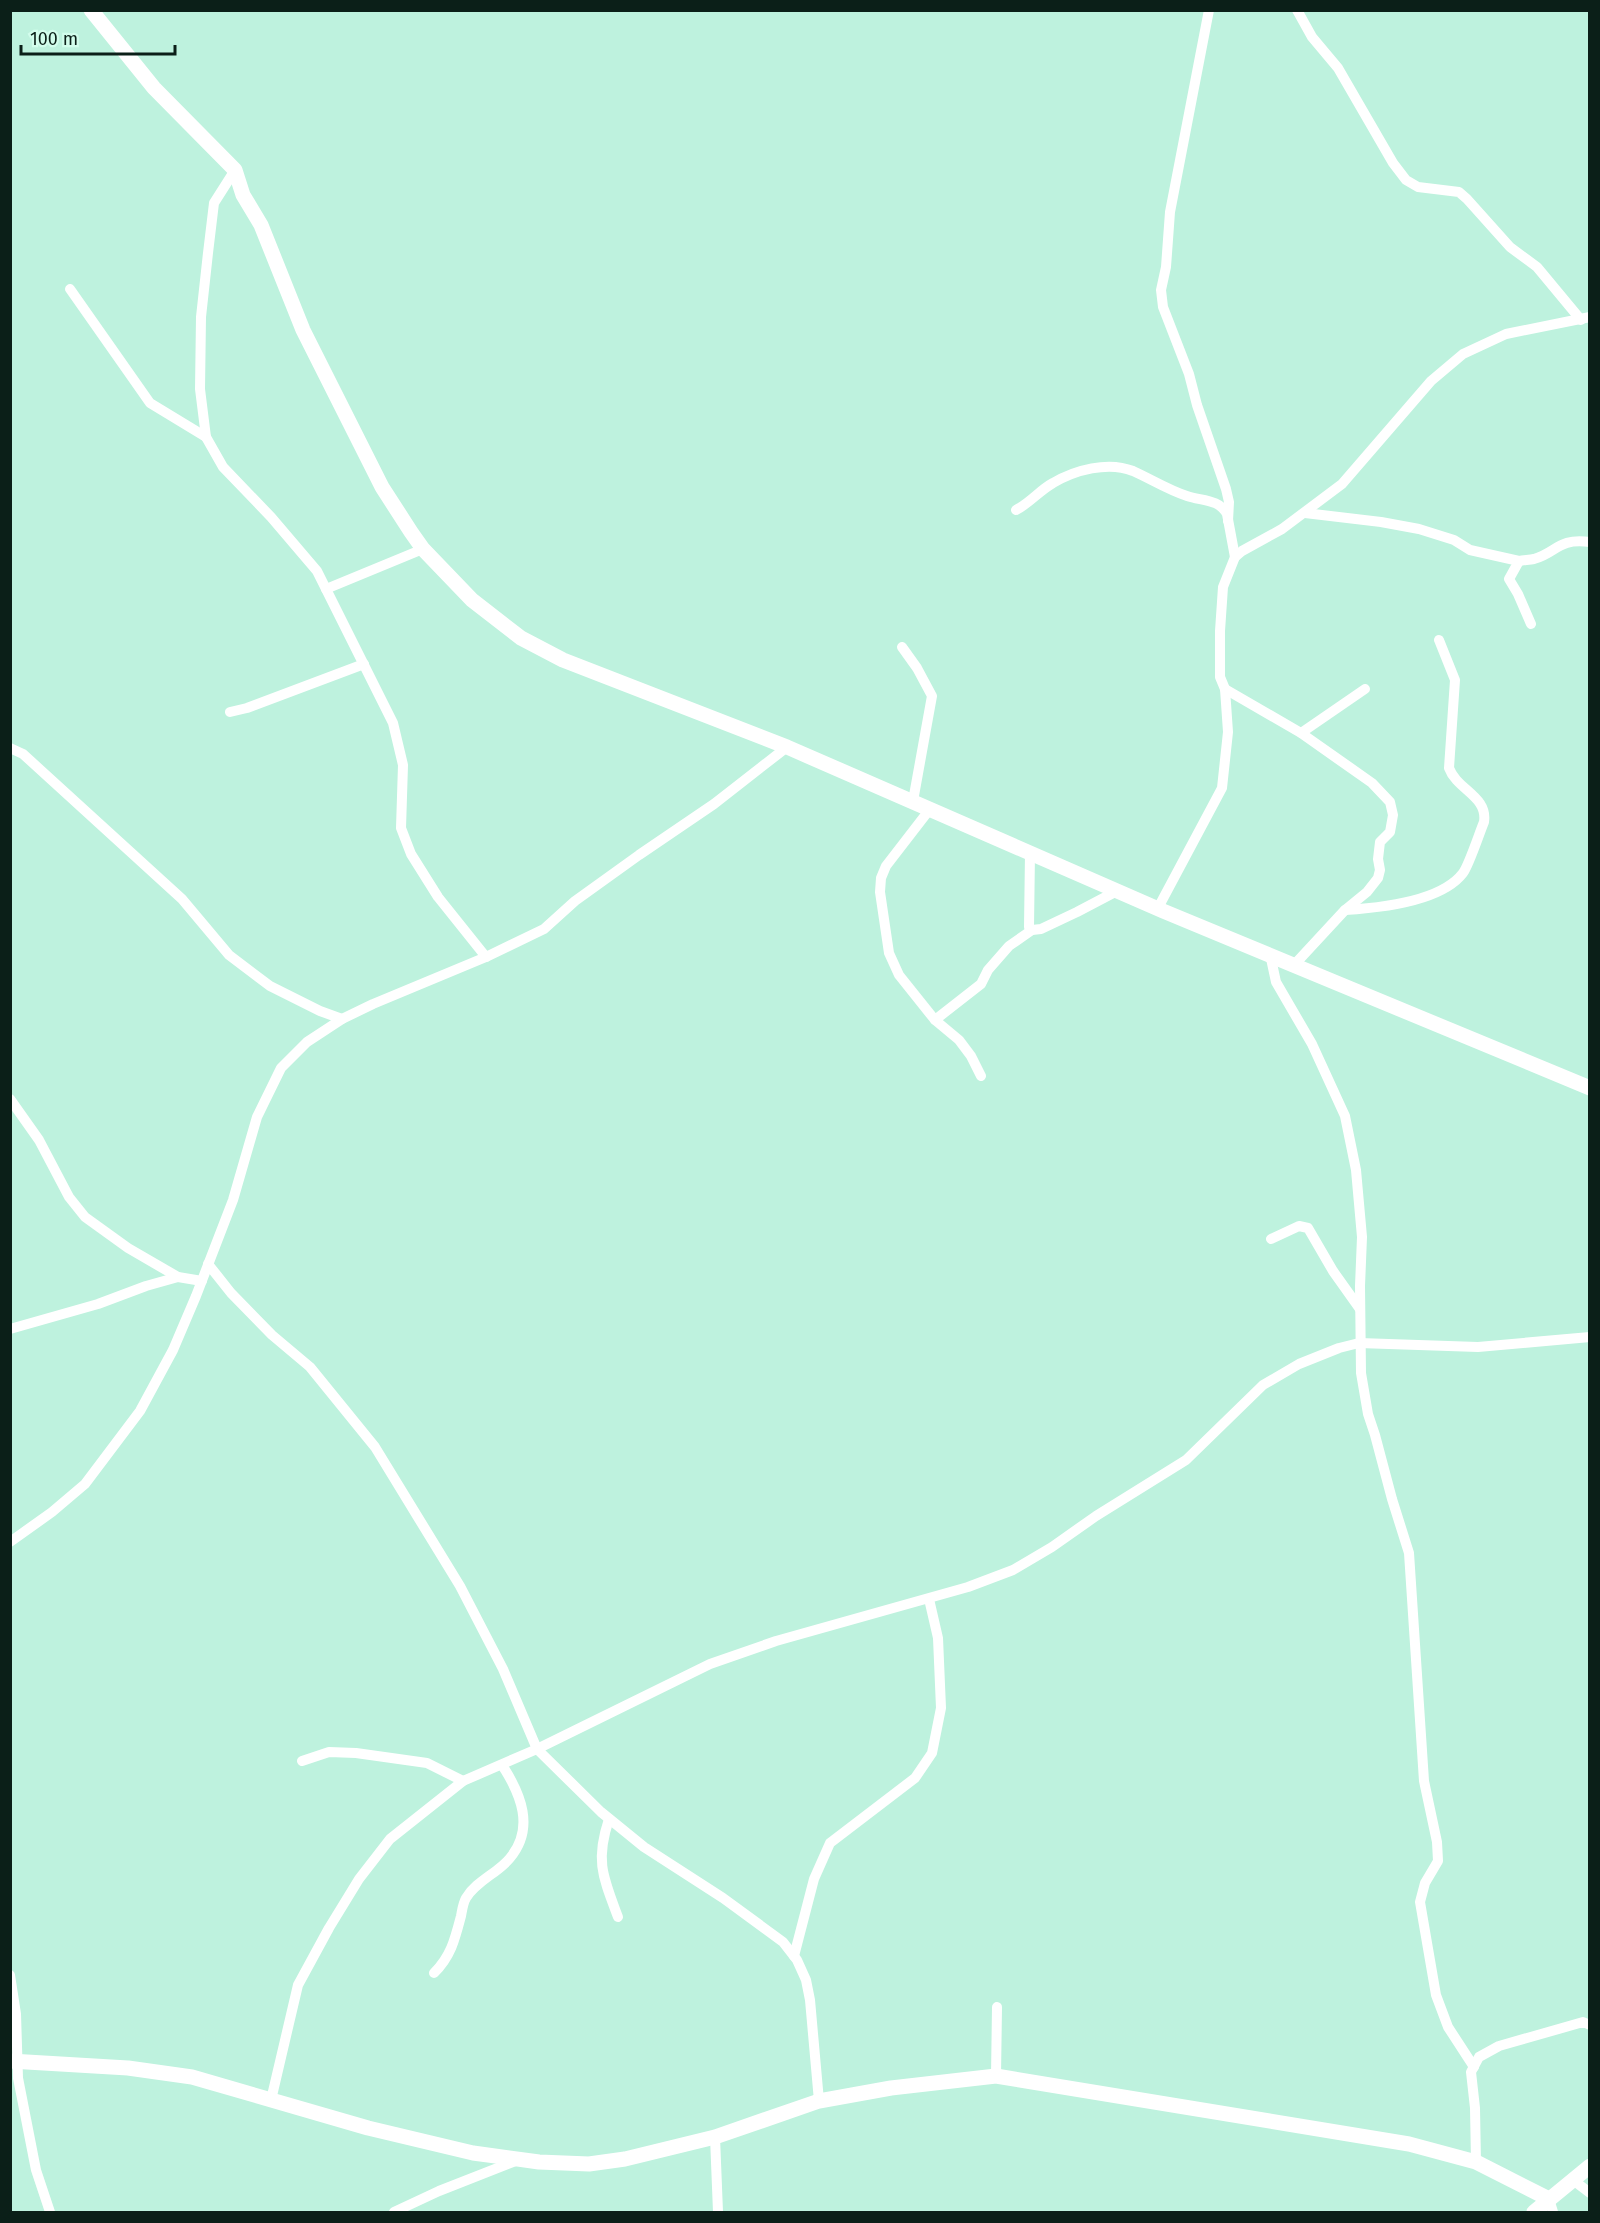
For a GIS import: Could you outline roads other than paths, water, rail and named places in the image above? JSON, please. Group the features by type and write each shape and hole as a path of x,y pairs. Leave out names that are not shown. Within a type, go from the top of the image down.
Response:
{"street":[{"path":"91,10 154,88 235,170 243,195 261,225 303,330 382,488 423,549 472,600 520,638 563,660 787,747 1117,891 1590,1088"},
{"path":"1209,10 1170,212 1166,267 1161,290 1163,307 1189,374 1197,405 1226,489 1229,502 1228,521"},
{"path":"1297,10 1312,37 1338,68 1406,180 1418,187 1459,192 1510,247 1537,267 1585,319"},
{"path":"235,170 214,203 206,264 201,317 200,389 207,437 223,466 299,548 317,571 393,723 403,765 400,828 411,854 438,897 486,957"},
{"path":"70,289 150,403 207,437"},
{"path":"1158,908 1222,788 1228,732 1225,689 1220,677 1221,620 1223,587 1235,557 1242,550 1305,513 1342,484 1431,381 1463,354 1506,334 1585,319"},
{"path":"1017,510 1052,483 1079,471 1112,467 1132,471 1187,496 1217,503 1224,508 1235,557"},
{"path":"1305,513 1419,529 1454,540 1470,550 1519,561 1535,559 1565,543 1590,542"},
{"path":"326,589 423,549"},
{"path":"1519,561 1509,579 1527,611 1531,624"},
{"path":"1345,910 1401,904 1444,889 1463,873 1484,822 1486,814 1482,805 1455,779 1449,768 1455,680 1439,640"},
{"path":"902,647 917,668 932,696 913,801"},
{"path":"230,712 247,708 364,664"},
{"path":"1225,689 1301,733 1372,783 1390,802 1393,815 1390,832 1380,842 1377,860 1380,870 1378,878 1367,892 1345,910 1295,964"},
{"path":"1301,733 1365,690"},
{"path":"10,1542 52,1512 85,1484 140,1411 173,1350 202,1281 233,1200 257,1117 281,1068 307,1042 342,1019 486,957 544,929 575,902 714,804 787,747"},
{"path":"10,748 23,754 182,899 229,955 270,986 320,1011 342,1019"},
{"path":"930,808 886,866 881,878 880,892 889,953 899,975 935,1020 959,1040 972,1056 981,1076"},
{"path":"1030,853 1029,927 1032,930"},
{"path":"935,1020 981,984 988,970 1009,946 1032,930 1041,929 1117,891"},
{"path":"1270,954 1276,982 1312,1044 1345,1116 1356,1170 1362,1237 1361,1373 1368,1414 1409,1553 1424,1781 1437,1842 1438,1861 1425,1883 1420,1902 1436,1995 1448,2027 1474,2067"},
{"path":"10,1099 39,1140 69,1197 85,1217 128,1248 178,1277 202,1281"},
{"path":"1271,1239 1299,1226 1308,1228 1333,1271 1360,1309"},
{"path":"208,1264 231,1293 272,1335 310,1367 375,1447 460,1586 503,1669 537,1749 609,1819 644,1847 723,1898 783,1942 794,1956 806,1980 810,2000 819,2101"},
{"path":"10,1329 98,1304 178,1277"},
{"path":"271,2100 298,1985 359,1878 390,1839 463,1781 537,1749 710,1664 776,1641 968,1587 1012,1570 1052,1547 1096,1516 1186,1460 1263,1385 1299,1364 1340,1348 1362,1343 1478,1347 1534,1344 1590,1337"},
{"path":"794,1956 814,1879 830,1843 915,1778 932,1753 941,1708 938,1638 929,1599"},
{"path":"302,1761 329,1752 356,1753 428,1763 463,1781"},
{"path":"434,1973 445,1962 454,1945 466,1899 485,1879 510,1859 522,1837 524,1817 516,1785 502,1765"},
{"path":"609,1819 602,1839 602,1874 618,1917"},
{"path":"10,1975 16,2014 14,2061 27,2127 43,2194 50,2212"},
{"path":"996,2076 998,2007"},
{"path":"1476,2162 1475,2108 1471,2072 1479,2058 1499,2046 1582,2022 1590,2025"},
{"path":"14,2061 128,2068 192,2077 368,2128 473,2154 589,2164 648,2154 715,2137 819,2101 891,2088 996,2076 1409,2144 1476,2162 1551,2206"},
{"path":"715,2137 718,2212"},
{"path":"394,2212 439,2191 520,2159"},
{"path":"1534,2212 1551,2206 1573,2180 1590,2166"},
{"path":"1573,2180 1590,2193"}]}
